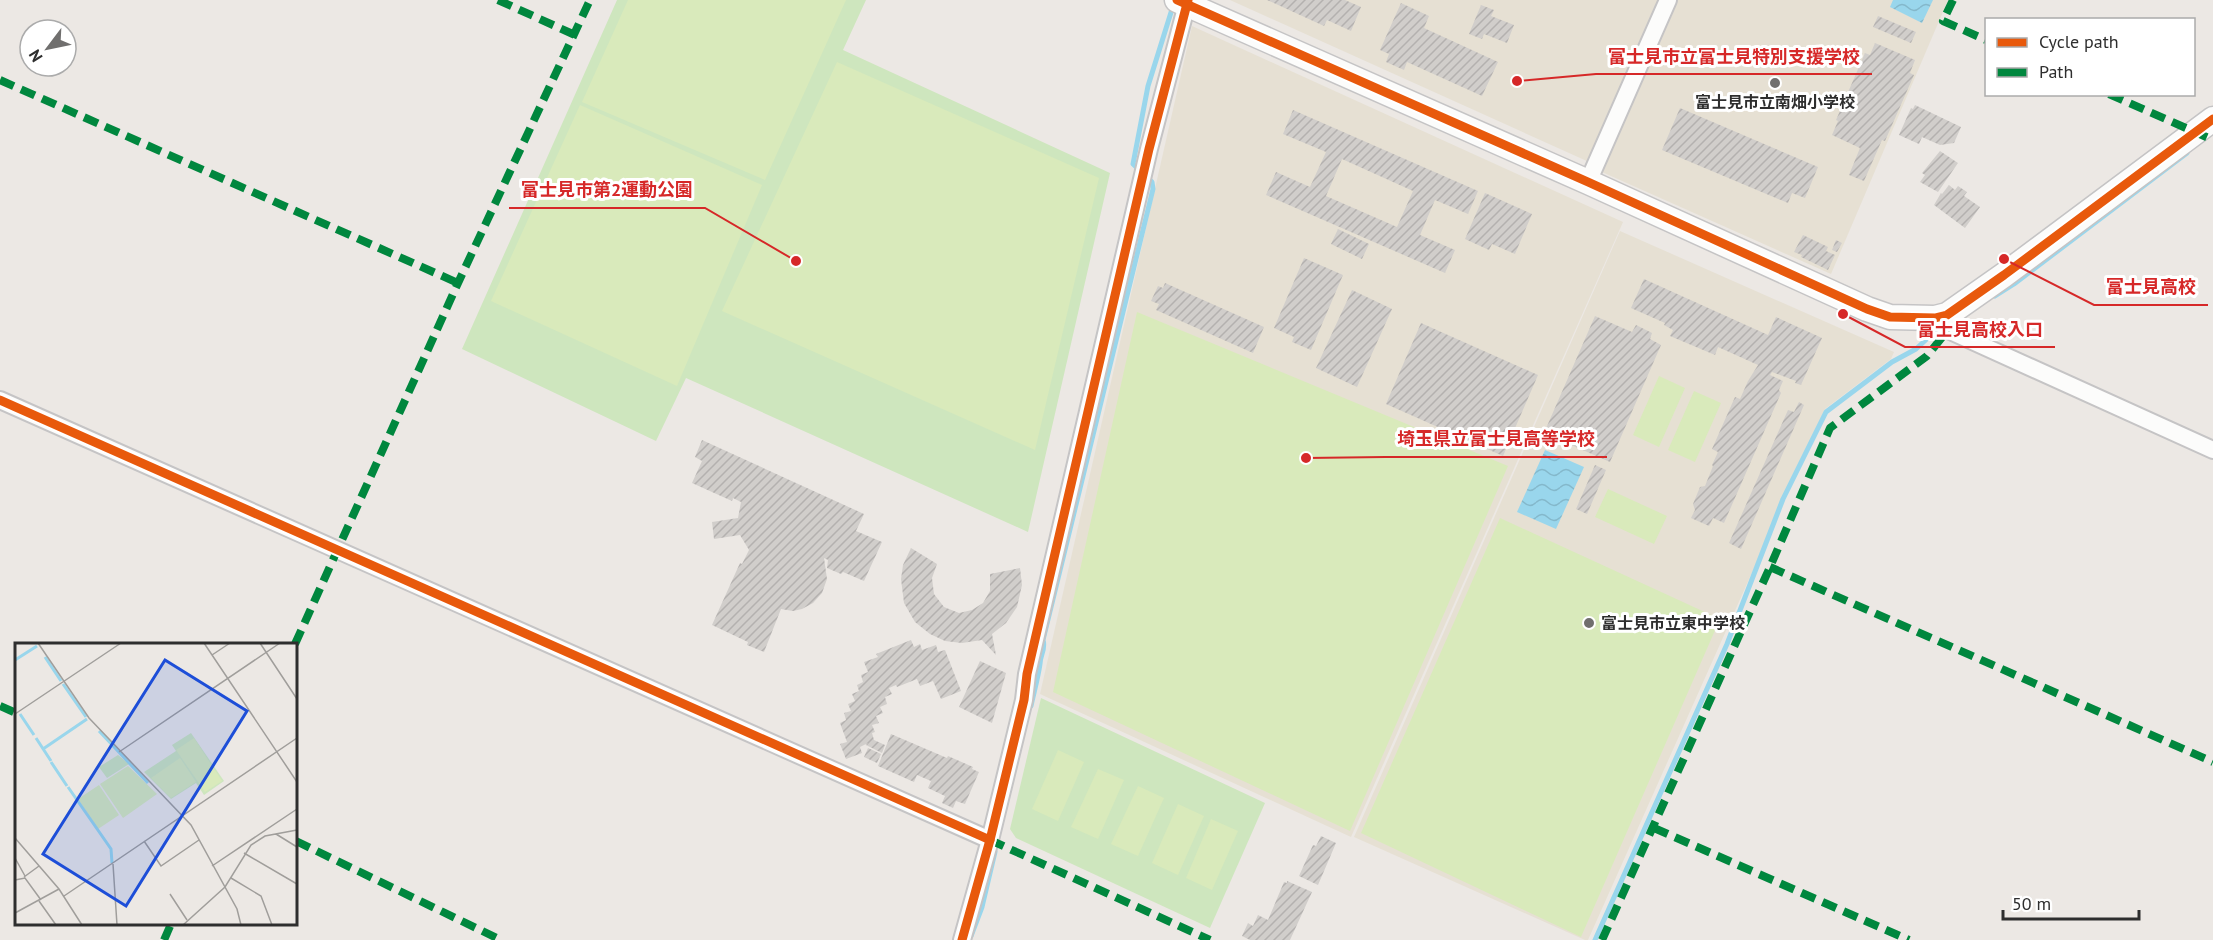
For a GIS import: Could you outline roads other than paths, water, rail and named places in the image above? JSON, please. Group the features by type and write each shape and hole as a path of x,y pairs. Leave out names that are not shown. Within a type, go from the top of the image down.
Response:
{"street":[{"path":"1588,182 1668,0"},
{"path":"962,940 990,840 1024,700 1027,675 1184,1 1867,309 1890,317 1935,318 1947,315 1972,299 2213,119"},
{"path":"1935,318 1947,330 2213,450"},
{"path":"0,400 990,840"}],"water":[{"path":"1893,0 1933,0 1922,23 1890,7"},
{"path":"1545,450 1584,467 1556,529 1517,512"}],"waterway":[{"path":"1031,706 1043,640 1153,189 1152,182 1133,164 1148,86 1173,6"},
{"path":"1995,296 2187,153"},
{"path":"1595,940 1727,644 1783,499 1826,412 1892,362 1916,349 1943,328"},
{"path":"971,936 982,907 995,852"}],"place":[{"name":"富士見市立富士見特別支援学校","path":"1517,81"},
{"name":"富士見市立南畑小学校","path":"1775,83"},
{"name":"富士見高校","path":"2004,259"},
{"name":"富士見市第2運動公園","path":"796,261"},
{"name":"富士見高校入口","path":"1843,314"},
{"name":"埼玉県立富士見高等学校","path":"1306,458"},
{"name":"富士見市立東中学校","path":"1589,623"}]}
